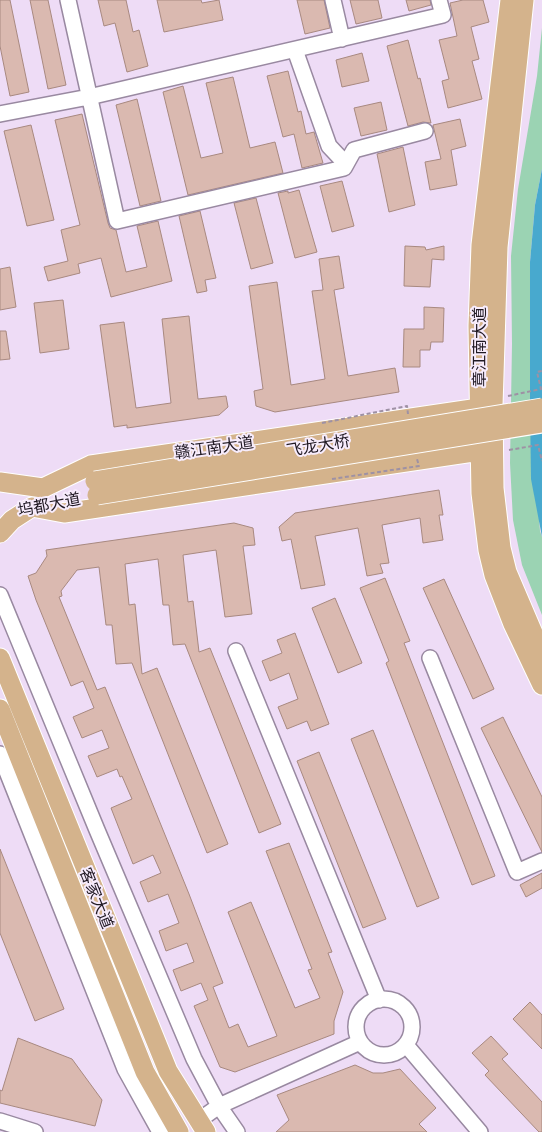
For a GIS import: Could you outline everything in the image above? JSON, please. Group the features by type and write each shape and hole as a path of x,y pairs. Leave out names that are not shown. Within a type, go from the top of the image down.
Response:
{"main road":[{"name":"章江南大道","path":"510,0 481,245 478,326 480,451 484,525 492,566 513,624 542,685"},
{"name":"章江南大道","path":"524,0 498,247 493,406 494,470 498,525 507,572 542,654"},
{"name":"赣江南大道","path":"43,488 91,465 479,408"},
{"name":"飞龙大桥","path":"96,488 542,408"},
{"name":"飞龙大桥","path":"96,488 542,423"},
{"path":"0,533 12,520 32,507 64,513 480,451"},
{"path":"0,482 43,488"},
{"name":"坞都大道","path":"0,495 43,488 96,488"},
{"name":"坞都大道","path":"0,513 32,507 96,488"},
{"name":"客家大道","path":"0,658 168,1071 202,1126"},
{"name":"客家大道","path":"0,709 145,1072 173,1132"}],"street":[{"path":"68,0 117,221 344,168 345,163 354,150 425,131"},
{"path":"333,0 342,39"},
{"path":"0,114 89,97 443,15 440,0"},
{"path":"296,50 329,146 345,163"},
{"path":"0,595 194,1059 218,1106 237,1132"},
{"path":"236,651 379,1000"},
{"path":"430,658 517,872 542,861"},
{"path":"0,754 126,1069 173,1132"},
{"path":"379,1000 394,1001 410,1017 412,1031 406,1045 394,1054 380,1055 367,1050 360,1042 356,1032 358,1018 366,1006 379,1000"},
{"path":"202,1126 218,1106 360,1042"},
{"path":"406,1045 480,1132"},
{"path":"0,1121 35,1132"}],"path":[{"path":"508,388 508,396 541,389 537,372 542,371"},
{"path":"505,451 538,445 542,461"}],"green space":[{"path":"542,28 542,169 535,205 530,262 530,406 542,537 542,615 522,565 513,520 510,463 511,256 518,189 537,76"}],"water":[{"path":"542,169 542,537 531,479 530,262 535,205"}],"building":[{"path":"0,0 10,0 29,92 10,96 0,46"},
{"path":"30,0 48,0 66,85 48,89"},
{"path":"98,0 126,0 133,32 139,30 148,66 127,72 115,23 104,26"},
{"path":"157,0 201,0 202,3 219,0 223,20 164,32"},
{"path":"297,0 324,0 330,28 305,34"},
{"path":"350,0 378,0 382,18 356,24"},
{"path":"406,0 430,0 431,5 409,11"},
{"path":"463,0 483,0 489,22 471,27 479,59 472,61 482,99 448,108 442,81 449,79 439,40 457,36 450,3"},
{"path":"408,40 431,123 423,122 408,126 387,46"},
{"path":"362,53 369,81 342,87 336,60"},
{"path":"288,71 298,112 301,111 306,134 314,132 323,163 302,168 294,134 283,137 267,76"},
{"path":"233,77 250,148 275,142 283,173 188,195 163,92 183,86 201,158 223,153 206,83"},
{"path":"137,99 161,201 140,206 116,105"},
{"path":"381,102 387,130 361,136 354,108"},
{"path":"82,114 108,223 110,228 116,230 126,272 147,267 137,226 158,221 172,281 111,297 101,258 78,264 80,273 48,281 44,267 68,261 61,230 80,225 55,120"},
{"path":"460,119 466,146 451,150 457,185 430,190 425,162 441,159 433,125"},
{"path":"31,125 54,220 27,226 4,131"},
{"path":"403,147 415,205 389,212 377,154"},
{"path":"342,181 354,226 332,232 320,186"},
{"path":"299,190 317,252 295,258 278,193"},
{"path":"256,198 273,263 251,269 234,203"},
{"path":"200,211 216,278 205,280 207,291 197,293 179,216"},
{"path":"405,246 425,247 426,250 444,246 444,260 432,259 430,287 404,286"},
{"path":"339,256 344,288 334,290 348,376 395,368 399,392 275,412 256,406 254,391 263,389 249,286 277,282 291,385 325,379 312,291 323,290 319,259"},
{"path":"10,267 16,307 0,310 0,269"},
{"path":"63,300 69,349 40,353 34,303"},
{"path":"424,307 444,308 443,342 431,342 430,350 420,350 420,367 403,367 404,329 424,329"},
{"path":"189,316 198,399 226,396 228,407 219,415 127,428 127,425 114,427 100,325 124,322 136,408 171,403 162,319"},
{"path":"0,331 6,331 10,359 0,360"},
{"path":"439,490 443,515 439,515 443,540 423,543 420,518 382,525 389,563 380,564 383,573 367,576 358,528 315,536 325,585 301,589 291,539 282,541 279,527 295,513"},
{"path":"234,523 253,528 255,545 243,546 252,614 225,617 216,550 183,555 188,602 193,601 199,652 210,648 281,824 259,833 185,644 173,645 169,605 163,605 158,559 125,564 129,605 135,604 142,674 157,668 228,844 207,853 132,663 116,664 112,625 106,625 99,567 77,570 61,591 62,596 59,597 97,690 105,687 189,894 223,983 213,987 229,1028 238,1024 248,1047 277,1036 228,912 251,902 295,1008 320,998 308,970 312,969 266,851 289,843 332,952 328,953 343,992 334,1021 334,1034 235,1072 220,1067 194,1006 208,1000 201,983 181,991 173,970 194,962 187,943 166,951 159,931 179,923 168,894 148,902 140,882 161,873 153,855 133,864 111,808 132,799 117,769 97,777 88,756 109,748 102,730 82,738 73,717 94,708 83,681 71,686 28,576 36,573 47,556 46,550"},
{"path":"385,578 410,641 404,643 495,876 472,885 386,663 389,661 360,588"},
{"path":"444,579 494,689 473,699 423,588"},
{"path":"335,598 362,663 338,673 312,608"},
{"path":"295,633 329,724 311,731 307,721 287,729 278,707 298,699 289,673 270,681 262,661 282,653 277,640"},
{"path":"503,717 542,797 542,852 481,728"},
{"path":"373,730 439,898 417,907 351,739"},
{"path":"319,752 386,919 363,928 297,761"},
{"path":"0,849 64,1009 35,1021 0,933"},
{"path":"542,873 542,888 526,897 520,885"},
{"path":"530,1002 542,1015 542,1049 513,1019"},
{"path":"491,1036 508,1054 502,1059 542,1102 542,1132 539,1132 485,1075 489,1071 472,1053"},
{"path":"18,1038 72,1059 102,1100 95,1126 0,1103 0,1090 2,1091"},
{"path":"355,1065 373,1073 400,1069 436,1108 419,1124 427,1132 276,1132 289,1120 277,1095"}]}
